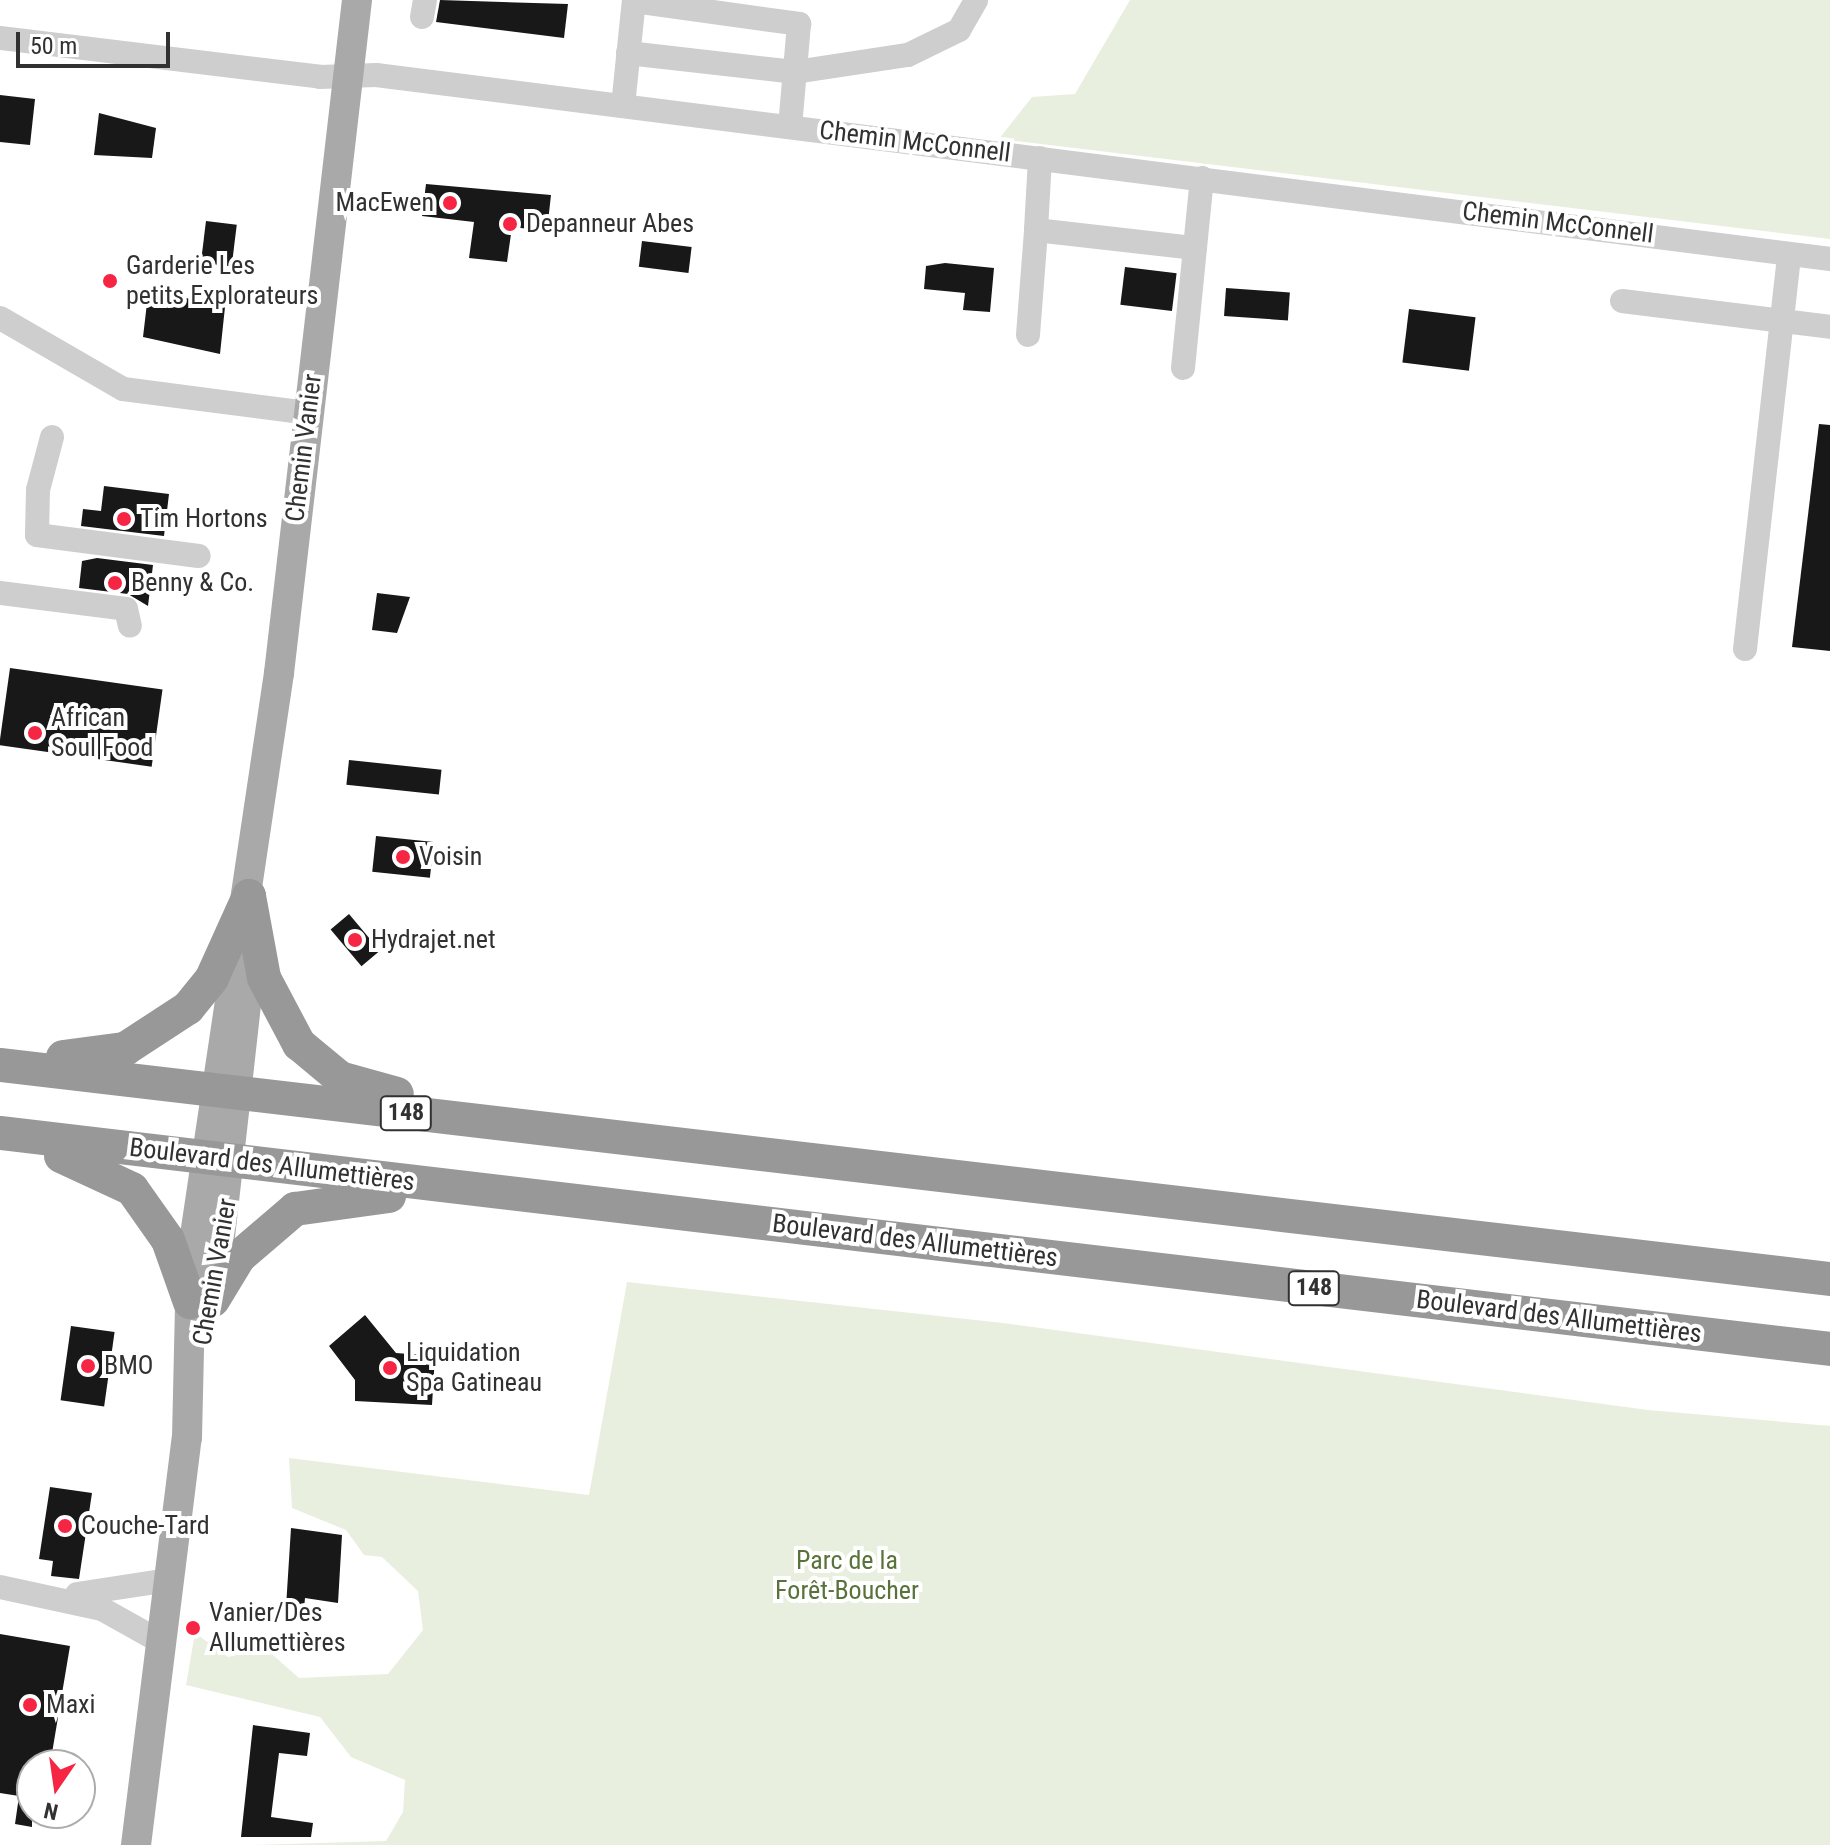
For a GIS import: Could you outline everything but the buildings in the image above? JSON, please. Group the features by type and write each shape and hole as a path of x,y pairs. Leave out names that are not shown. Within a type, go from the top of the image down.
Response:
{"highway":[{"path":"0,1063 106,1054 145,1042 199,996 249,896"},
{"path":"249,896 275,1005 323,1067 362,1086 571,1134"},
{"name":"148","path":"0,1063 571,1134 1830,1279"},
{"path":"0,1134 103,1169 132,1189 168,1240 201,1301 257,1238 319,1201 555,1198"},
{"name":"Boulevard des Allumettières","path":"0,1134 1830,1349"}],"main road":[{"name":"Chemin Vanier","path":"135,1843 357,0"}],"street":[{"path":"628,53 795,72 908,55 959,30 976,0"},
{"path":"623,106 634,1 801,12 790,127"},
{"name":"Chemin McConnell","path":"0,38 623,106 1830,259"},
{"path":"1028,335 1040,158"},
{"path":"1183,368 1202,178"},
{"path":"1036,230 1195,248"},
{"path":"1745,649 1789,254"},
{"path":"1622,301 1830,327"},
{"path":"0,318 123,389 307,413"},
{"path":"52,437 38,490 37,535 199,556"},
{"path":"0,593 126,609 130,626"},
{"path":"55,1595 107,1593 168,1580"},
{"path":"0,1587 55,1595 131,1619 159,1641"}],"green space":[{"path":"1130,0 1830,0 1830,239 999,139 1032,97 1075,94"},
{"name":"Parc de la Forêt-Boucher","path":"627,1282 1003,1323 1648,1410 1830,1426 1830,1845 250,1845 386,1841 403,1812 405,1780 351,1757 320,1717 186,1685 195,1633 228,1657 265,1648 299,1678 388,1674 423,1630 418,1591 382,1557 364,1555 346,1530 292,1508 289,1458 589,1495"}],"place":[{"name":"MacEwen","path":"450,203"},
{"name":"Depanneur Abes","path":"510,224"},
{"name":"Garderie Les petits Explorateurs","path":"110,281"},
{"name":"Tim Hortons","path":"124,519"},
{"name":"Benny & Co.","path":"115,583"},
{"name":"African Soul Food","path":"35,733"},
{"name":"Voisin","path":"403,857"},
{"name":"Hydrajet.net","path":"355,940"},
{"name":"BMO","path":"88,1366"},
{"name":"Liquidation Spa Gatineau","path":"390,1368"},
{"name":"Couche-Tard","path":"65,1526"},
{"name":"Vanier/Des Allumettières","path":"193,1628"},
{"name":"Maxi","path":"30,1705"}]}
